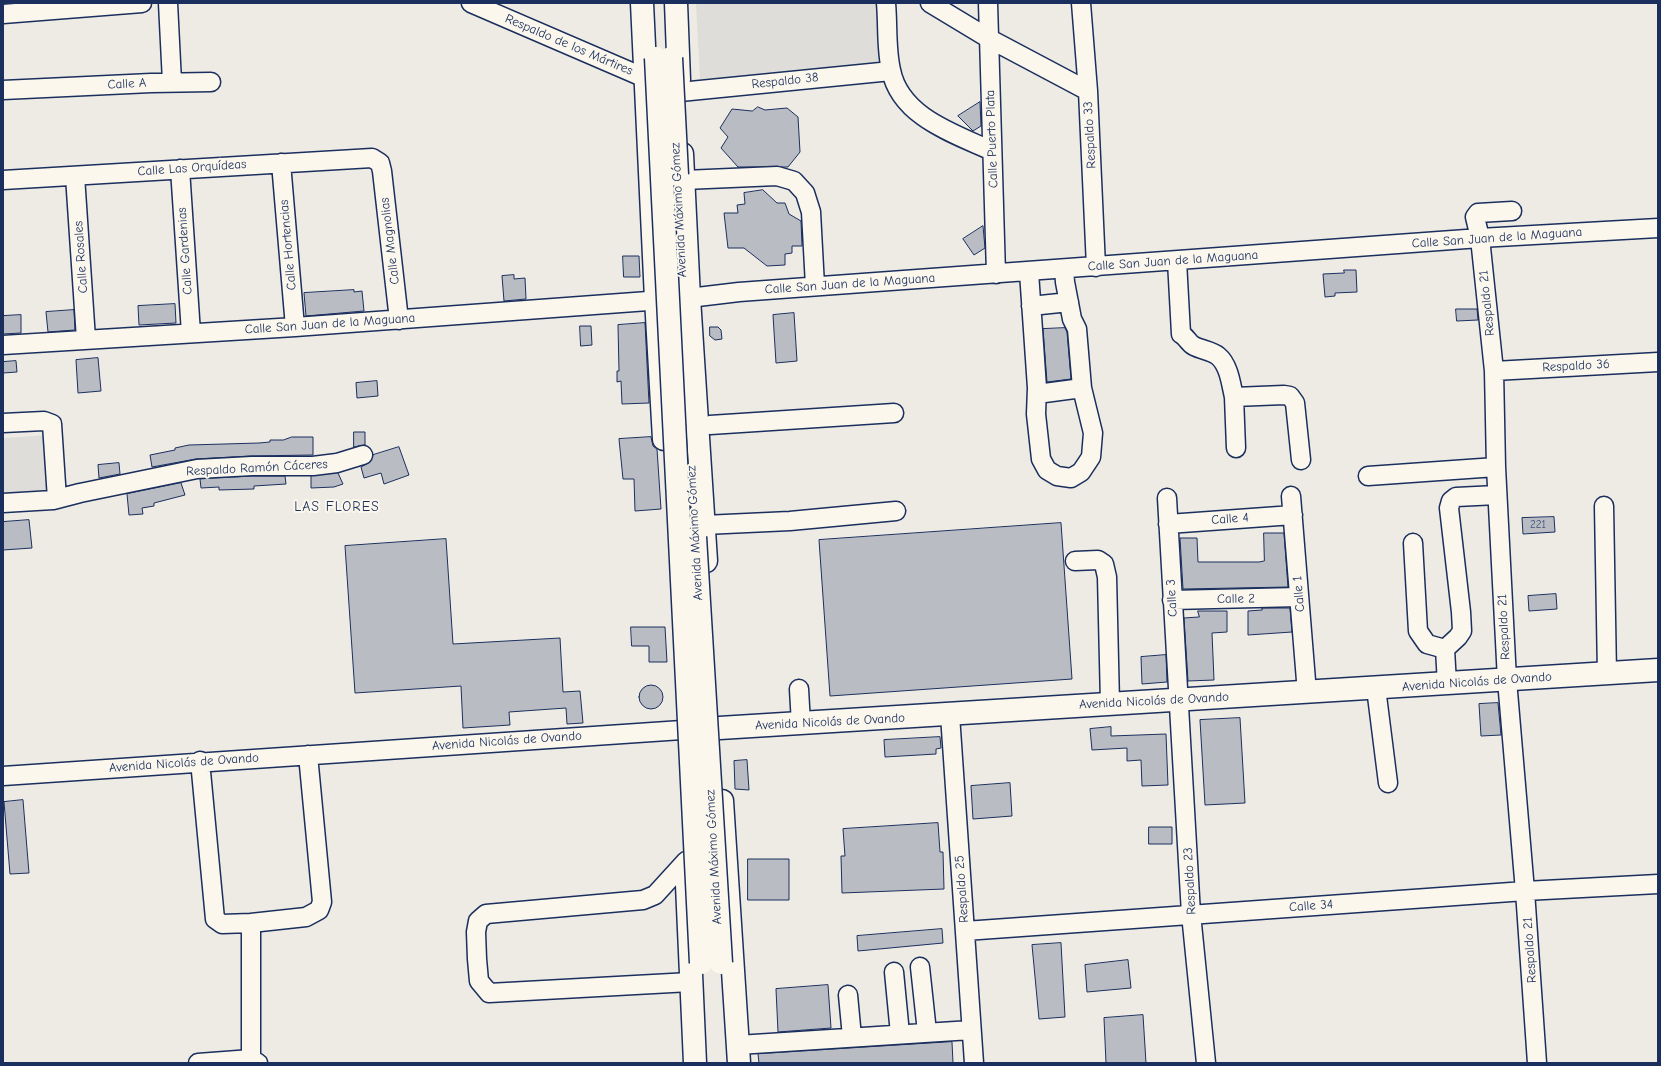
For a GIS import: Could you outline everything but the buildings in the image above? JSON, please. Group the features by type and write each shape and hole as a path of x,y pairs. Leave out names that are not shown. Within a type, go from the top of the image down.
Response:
{"main road":[{"path":"642,3 656,299 682,730 690,982 695,1063"},
{"name":"Avenida Máximo Gómez","path":"653,3 664,58 711,963 708,1063"},
{"name":"Avenida Máximo Gómez","path":"664,58 670,3"},
{"path":"676,3 689,298 717,729 735,1057"},
{"name":"Avenida Nicolás de Ovando","path":"682,730 950,715 1179,698 1307,693 1658,670"},
{"name":"Avenida Máximo Gómez","path":"711,963 735,1057"}],"street":[{"path":"3,14 142,3"},
{"path":"168,3 172,82"},
{"name":"Respaldo de los Mártires","path":"471,3 645,78"},
{"path":"886,3 890,71 895,84 908,103 924,118 992,151"},
{"path":"930,3 988,38 1088,91"},
{"name":"Calle Puerto Plata","path":"988,3 996,274"},
{"name":"Respaldo 33","path":"1081,3 1088,91 1096,267"},
{"name":"Respaldo 38","path":"680,92 890,71"},
{"name":"Calle A","path":"3,90 172,82 211,82"},
{"name":"Calle Las Orquídeas","path":"3,180 372,158 380,163"},
{"name":"Calle Hortencias","path":"281,163 295,327"},
{"name":"Calle Magnolias","path":"380,163 400,320"},
{"name":"Calle Gardenias","path":"180,169 191,333"},
{"name":"Calle Rosales","path":"75,176 86,339"},
{"path":"684,180 778,176 794,181 805,193 810,212 815,286"},
{"name":"Respaldo 21","path":"1512,211 1478,213 1476,217 1480,238 1494,371 1497,494 1507,680 1525,891 1537,1063"},
{"name":"Calle San Juan de la Maguana","path":"3,345 400,320 656,299 689,298 815,286 1182,261 1480,238 1658,228"},
{"path":"1182,261 1181,334 1194,346 1218,356 1225,365 1234,397 1236,448"},
{"path":"1029,272 1037,394 1036,414 1041,459 1047,470 1057,476 1071,478 1081,472 1091,457 1093,433 1082,388 1077,329 1072,319 1064,269"},
{"path":"1031,306 1069,302"},
{"name":"Respaldo 36","path":"1494,371 1658,362"},
{"path":"1037,394 1082,388"},
{"path":"1234,397 1290,396 1295,403 1301,460"},
{"path":"710,425 894,413"},
{"path":"3,423 44,421 52,424 57,499"},
{"name":"Respaldo Ramón Cáceres","path":"3,503 57,499 197,469 245,466 313,466 363,455"},
{"path":"1368,476 1496,467"},
{"path":"1446,684 1445,649 1458,637 1462,631 1449,508 1451,501 1456,497 1497,494"},
{"name":"Calle 1","path":"1291,496 1307,693"},
{"name":"Calle 3","path":"1167,498 1179,698"},
{"path":"1604,506 1607,674"},
{"path":"704,525 790,521 896,511"},
{"name":"Calle 4","path":"1168,524 1293,515"},
{"path":"1413,543 1418,631 1428,644 1445,649"},
{"path":"1075,561 1098,560 1104,564 1107,577 1110,703"},
{"name":"Calle 2","path":"1172,600 1300,597"},
{"path":"1376,688 1388,783"},
{"path":"799,689 801,724"},
{"name":"Respaldo 23","path":"1179,698 1191,914 1206,1063"},
{"name":"Respaldo 25","path":"950,715 974,1063"},
{"name":"Avenida Nicolás de Ovando","path":"3,776 200,761 682,730"},
{"path":"200,761 215,919 222,924 251,923 306,917 319,910 322,902 308,755"},
{"path":"686,861 655,895 643,900 486,914 478,921 476,945 480,981 489,993 690,982"},
{"name":"Calle 34","path":"965,931 1525,891 1658,884"},
{"path":"198,1063 254,1061 251,923"},
{"path":"920,967 927,1032"},
{"path":"894,972 900,1034"},
{"path":"848,994 852,1037"},
{"path":"735,1057 852,1037 971,1030"}],"shaded area":[{"path":"696,3 881,3 884,70 700,79"},
{"path":"49,435 53,496 3,499 3,438"}],"district":[{"name":"LAS FLORES","path":"337,507"}]}
